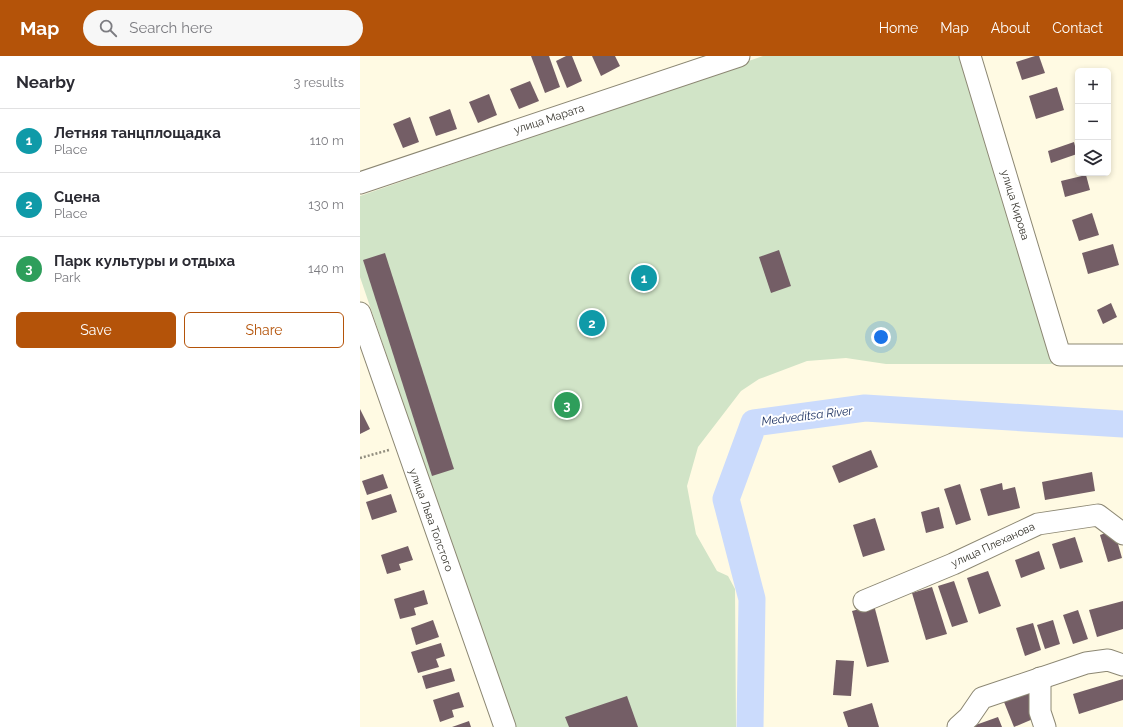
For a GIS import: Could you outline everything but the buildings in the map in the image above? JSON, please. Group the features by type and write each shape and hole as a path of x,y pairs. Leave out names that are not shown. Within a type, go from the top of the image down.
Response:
{"street":[{"name":"улица Марата","path":"360,182 739,56"},
{"name":"улица Кирова","path":"970,56 1060,355 1123,355"},
{"name":"улица Льва Толстого","path":"360,313 405,446 505,727"},
{"name":"улица Плеханова","path":"864,601 953,564 1038,524 1098,515 1123,534"},
{"path":"958,727 969,717 982,698 1086,663 1108,660 1123,665"},
{"path":"1040,678 1040,712 1045,727"}],"path":[{"path":"360,458 405,446"}],"green space":[{"path":"763,56 965,56 1052,364 886,364 846,358 807,361 759,379 741,391 698,447 687,486 696,534 717,571 728,576 735,589 736,727 513,727 360,277 360,196"}],"waterway":[{"name":"Medveditsa River","path":"750,727 752,599 726,499 754,423 865,408 1123,424"}],"place":[{"name":"Летняя танцплощадка","path":"644,278"},
{"name":"Сцена","path":"592,323"},
{"name":"Парк культуры и отдыха","path":"567,405"}]}
